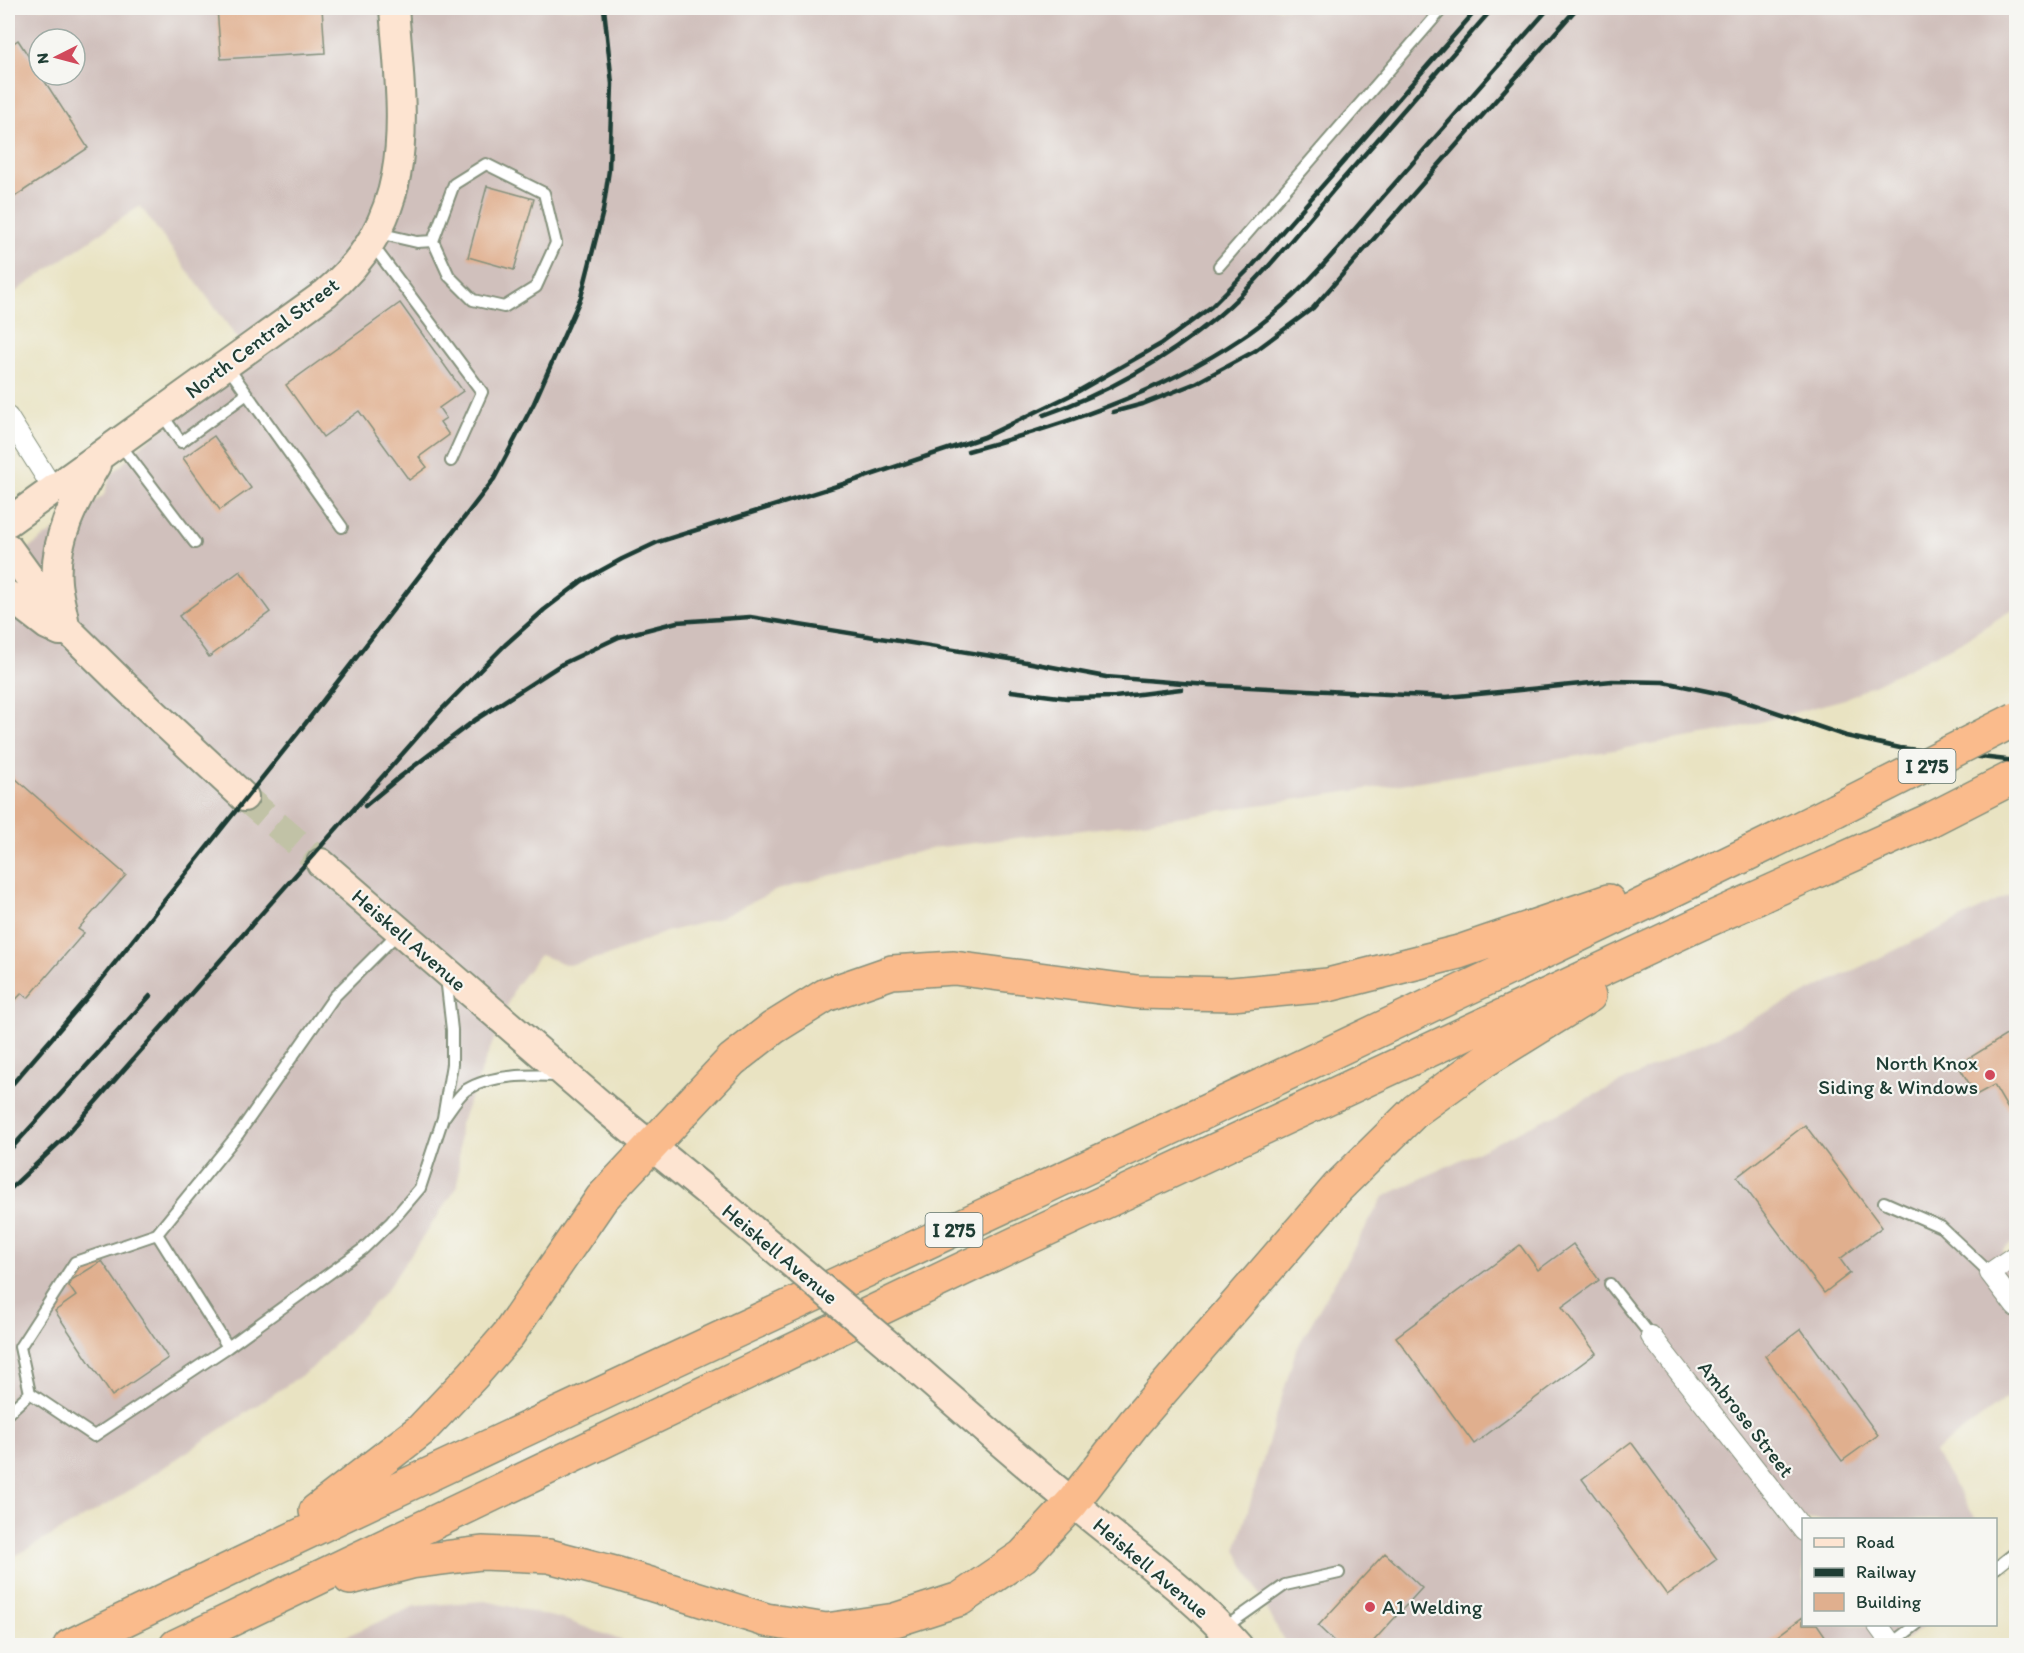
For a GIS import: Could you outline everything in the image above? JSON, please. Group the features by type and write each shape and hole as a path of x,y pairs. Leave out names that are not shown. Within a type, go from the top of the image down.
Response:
{"highway":[{"name":"I 275","path":"70,1646 254,1557 1244,1094 1747,855 1960,750 2016,719"},
{"name":"I 275","path":"176,1646 996,1254 1699,924 1928,820 2016,776"},
{"path":"254,1557 350,1487 421,1430 508,1335 602,1198 650,1146 684,1113 732,1060 773,1028 826,995 892,972 954,968 1137,992 1232,994 1328,985 1459,952 1747,855"},
{"path":"273,1598 411,1562 482,1553 549,1556 618,1574 766,1620 826,1630 895,1620 960,1599 1023,1556 1072,1503 1134,1423 1338,1187 1416,1110 1484,1061 1699,924"}],"street":[{"name":"North Central Street","path":"8,522 226,366 344,278 374,238 390,204 399,163 400,100 394,8"},
{"path":"8,417 54,490"},
{"path":"71,633 57,583 62,539 68,518 80,492 109,450"},
{"path":"8,548 71,633 244,797"},
{"path":"8,595 47,625 71,633"},
{"name":"Heiskell Avenue","path":"321,863 650,1146 721,1203 1231,1637"},
{"path":"2016,1256 1990,1273 2016,1307"},
{"name":"Ambrose Street","path":"1651,1336 1802,1530"},
{"path":"1879,1626 1893,1644"}],"lane":[{"path":"1219,266 1443,8"},
{"path":"486,164 544,193 556,243 536,287 504,307 473,300 449,276 433,241 454,184 486,164"},
{"path":"374,238 417,242 433,241"},
{"path":"374,238 482,392 451,461"},
{"path":"226,366 342,527"},
{"path":"161,413 181,442 247,394"},
{"path":"109,450 195,543"},
{"path":"399,932 334,997 239,1133 157,1234 75,1262 20,1347 30,1393 94,1436 228,1347 363,1249 391,1222 420,1188 443,1118 452,1064 452,1030 445,971"},
{"path":"443,1118 465,1091 488,1081 544,1075 568,1076"},
{"path":"1884,1202 1941,1227 1990,1273"},
{"path":"157,1234 228,1347"},
{"path":"1610,1284 1651,1336"},
{"path":"8,1413 30,1393"},
{"path":"1997,1566 2016,1552"},
{"path":"1231,1637 1285,1585 1339,1573"},
{"path":"1893,1644 1915,1626"}],"shaded area":[{"path":"8,8 2016,8 2016,607 1963,641 1845,699 1722,732 1475,773 1116,826 932,848 777,890 717,919 666,932 610,955 568,965 540,955 515,987 460,1124 458,1186 385,1292 311,1369 115,1500 8,1560 8,563 104,495 111,475 143,444 255,362 140,206 8,297"},
{"path":"2016,892 2016,1240 2003,1250 2016,1299 2016,1391 1934,1452 1975,1518 1802,1518 1802,1626 1925,1626 1897,1646 1286,1645 1236,1550 1296,1350 1383,1197"},
{"path":"486,1601 566,1620 634,1645 326,1645 415,1606"}],"building":[{"path":"217,8 322,8 325,53 221,59"},
{"path":"18,40 27,54 27,87 48,87 88,148 8,201 8,47"},
{"path":"487,186 534,199 514,270 468,257"},
{"path":"400,303 463,391 439,408 446,418 440,422 449,435 419,457 427,467 409,480 359,411 323,437 286,385"},
{"path":"214,436 251,488 220,510 183,458"},
{"path":"240,571 270,612 209,657 179,616"},
{"path":"8,772 126,875 78,929 84,933 28,998 22,993 8,1008"},
{"name":"North Knox Siding & Windows","path":"2016,1029 2016,1123 1994,1085 1976,1095 1958,1065"},
{"path":"1805,1125 1882,1227 1840,1259 1850,1273 1824,1293 1737,1177"},
{"path":"1573,1244 1599,1280 1562,1307 1596,1353 1474,1444 1396,1337 1520,1245 1538,1270"},
{"path":"102,1261 168,1358 112,1396 55,1311 76,1296 69,1286 73,1279"},
{"path":"1801,1329 1878,1435 1842,1461 1765,1356"},
{"path":"1631,1442 1717,1559 1667,1595 1582,1479"},
{"name":"A1 Welding","path":"1385,1553 1422,1588 1369,1646 1339,1646 1318,1626"},
{"path":"1802,1618 1802,1626 1818,1626 1832,1646 1764,1646"}],"tunnel":[{"path":"244,797 321,863"}],"railway":[{"path":"8,1089 90,994 305,724 494,479 534,403 581,297 603,211 609,170 612,84 604,8"},
{"path":"8,1191 62,1140 442,709 505,645 544,610 582,581 658,542 984,437 1075,393 1161,344 1211,307 1253,265 1478,8"},
{"path":"1044,415 1135,374 1177,347 1217,317 1283,250 1493,8"},
{"path":"968,451 1074,419 1143,392 1209,359 1260,324 1298,292 1332,256 1549,8"},
{"path":"1113,412 1143,404 1196,383 1255,351 1313,308 1577,8"},
{"path":"365,806 475,720 562,664 619,637 677,622 750,617 1106,677 1208,685 1447,697 1612,681 1664,682 1726,695 1846,736 1900,748 2016,761"},
{"path":"1011,691 1067,698 1115,697 1181,689"},
{"path":"8,1152 150,996"}],"place":[{"name":"North Knox Siding & Windows","path":"1990,1075"},
{"name":"A1 Welding","path":"1370,1607"}]}
